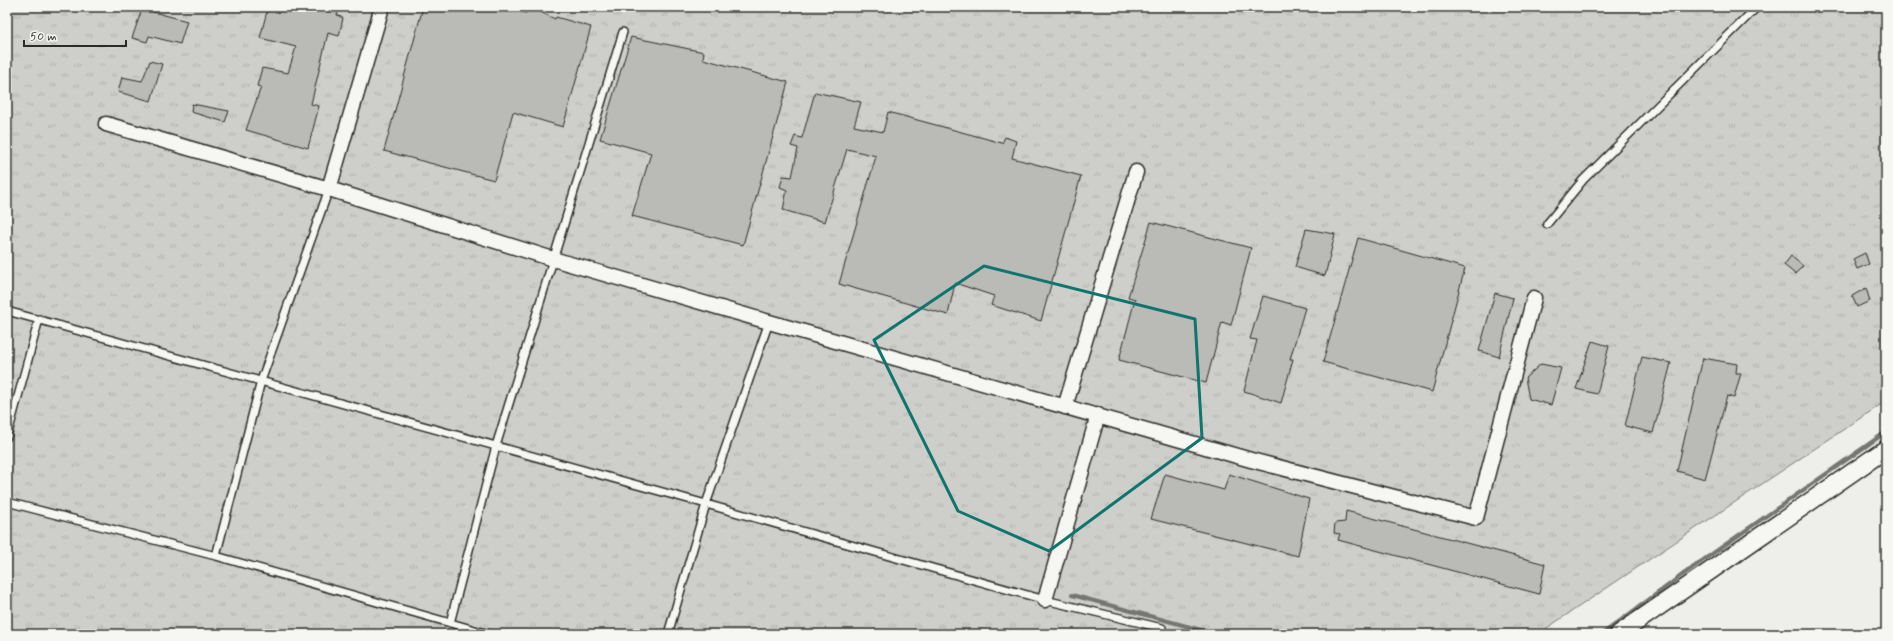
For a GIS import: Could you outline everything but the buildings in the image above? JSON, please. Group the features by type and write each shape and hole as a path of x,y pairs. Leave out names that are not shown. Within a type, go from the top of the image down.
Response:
{"street":[{"path":"329,189 382,7"},
{"path":"106,124 329,189 553,259 769,322 1251,460 1476,518 1534,298"},
{"path":"1066,407 1136,172"},
{"path":"1045,600 1098,415"},
{"path":"1619,634 1886,449"}],"lane":[{"path":"1547,224 1583,180 1758,7"},
{"path":"450,623 496,446 623,32"},
{"path":"216,556 261,380 329,189"},
{"path":"7,311 261,380 1045,600 1162,628"},
{"path":"7,437 39,319"},
{"path":"668,634 706,504 769,322"},
{"path":"7,502 216,556 488,634"}],"highlighted area":[{"path":"984,266 1195,319 1202,438 1049,551 958,511 874,340"}],"green space":[{"path":"7,7 1886,7 1886,401 1538,634 7,634"}],"waterway":[{"path":"1602,634 1682,575 1886,432"},
{"path":"1072,595 1216,634"}]}
